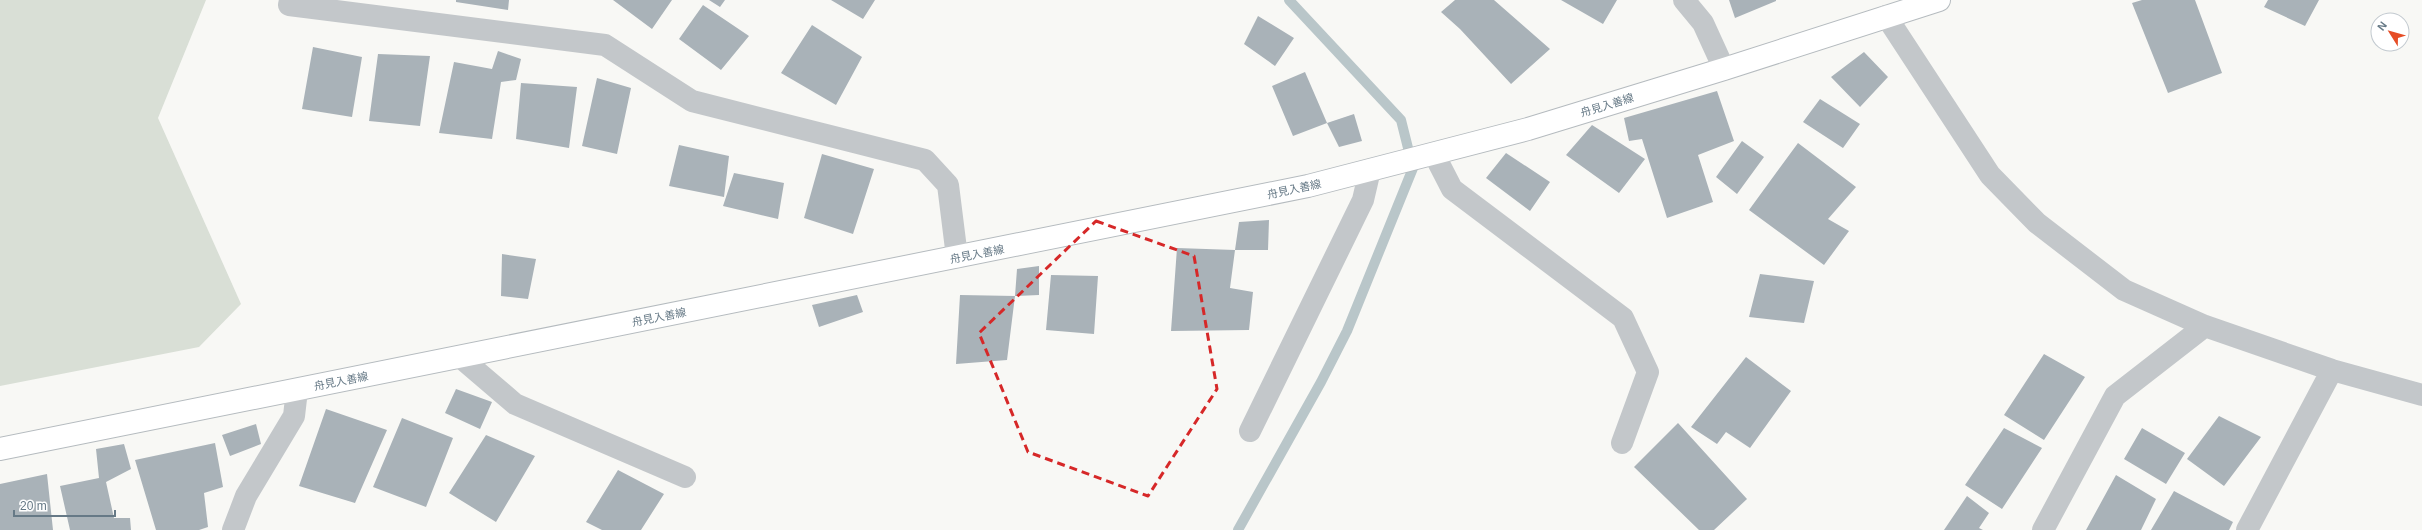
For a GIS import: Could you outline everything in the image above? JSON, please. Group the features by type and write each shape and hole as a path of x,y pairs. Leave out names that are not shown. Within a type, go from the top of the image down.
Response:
{"main road":[{"name":"舟見入善線","path":"0,449 957,258 1308,186 1528,129 1724,69 1938,0"}],"street":[{"path":"290,0 289,5 605,45 692,101 925,160 948,185 957,258"},
{"path":"1684,0 1703,23 1724,69"},
{"path":"1886,16 1990,176 2037,223 2124,290 2205,326 2332,370 2422,394"},
{"path":"1434,154 1452,189 1623,318 1648,372 1622,443"},
{"path":"1250,431 1363,200 1370,170"},
{"path":"2043,530 2116,396 2205,326"},
{"path":"460,357 515,404 685,477"},
{"path":"2247,530 2332,370"},
{"path":"232,530 246,496 294,416 298,390"}],"highlighted area":[{"path":"1096,221 1194,256 1217,389 1148,496 1028,452 979,333"}],"shaded area":[{"path":"0,0 206,0 158,118 241,304 199,347 0,386"}],"building":[{"path":"456,0 509,0 508,10 456,2"},
{"path":"613,0 672,0 652,29"},
{"path":"709,0 725,0 720,7"},
{"path":"831,0 875,0 863,19"},
{"path":"1455,0 1494,0 1550,49 1511,84 1460,29 1441,12"},
{"path":"1561,0 1617,0 1603,24"},
{"path":"1729,0 1776,0 1776,1 1735,18"},
{"path":"2142,0 2195,0 2222,73 2168,93 2132,3"},
{"path":"2268,0 2319,0 2305,26 2264,7"},
{"path":"703,5 749,36 721,70 679,39"},
{"path":"1258,16 1294,38 1275,66 1244,44"},
{"path":"812,25 862,57 836,105 781,73"},
{"path":"313,47 362,57 352,117 302,109"},
{"path":"498,51 521,59 516,80 501,82 492,139 439,133 454,62 492,69"},
{"path":"1864,52 1888,77 1860,107 1831,77"},
{"path":"378,54 430,56 420,126 369,121"},
{"path":"1305,72 1327,123 1293,136 1272,86"},
{"path":"597,78 631,88 617,154 582,146"},
{"path":"521,83 577,87 569,148 516,139"},
{"path":"1717,91 1734,141 1698,155 1713,202 1667,218 1642,139 1629,141 1624,118"},
{"path":"1820,99 1860,124 1843,148 1803,122"},
{"path":"1354,114 1362,141 1339,147 1327,123"},
{"path":"1592,125 1645,159 1619,193 1566,155"},
{"path":"1742,141 1764,157 1737,194 1716,177"},
{"path":"1798,143 1856,187 1828,219 1849,231 1824,265 1749,210"},
{"path":"679,145 729,156 724,197 669,186"},
{"path":"1506,153 1550,182 1530,211 1486,178"},
{"path":"822,154 874,169 853,234 804,218"},
{"path":"734,173 784,183 778,219 723,206"},
{"path":"1269,220 1268,250 1235,250 1239,222"},
{"path":"1177,248 1235,250 1230,288 1253,292 1249,330 1171,331"},
{"path":"502,254 536,259 528,299 501,296"},
{"path":"1039,266 1039,295 1015,296 1017,269"},
{"path":"1760,274 1814,281 1804,323 1749,317"},
{"path":"1051,275 1098,276 1094,334 1046,330"},
{"path":"857,295 863,312 819,327 812,305"},
{"path":"960,295 1015,296 1007,360 956,364"},
{"path":"2044,354 2085,377 2044,440 2004,415"},
{"path":"1746,357 1791,391 1750,448 1726,432 1717,444 1691,427"},
{"path":"456,389 492,402 480,429 445,413"},
{"path":"326,409 387,430 355,503 299,486"},
{"path":"2219,416 2261,437 2224,486 2187,459"},
{"path":"402,418 453,438 426,507 373,487"},
{"path":"1678,423 1747,499 1714,530 1699,530 1634,467"},
{"path":"256,424 261,444 230,456 222,435"},
{"path":"2004,428 2042,448 2002,509 1965,485"},
{"path":"2142,428 2185,453 2166,484 2124,459"},
{"path":"486,435 535,456 496,522 449,493"},
{"path":"215,443 223,487 204,493 208,527 199,530 156,530 135,460"},
{"path":"124,444 131,469 106,482 114,518 130,518 131,530 70,530 60,486 99,478 96,449"},
{"path":"618,470 664,494 641,530 602,530 586,522"},
{"path":"47,474 53,530 0,530 0,484"},
{"path":"2116,475 2156,499 2141,530 2086,530"},
{"path":"2174,491 2233,522 2229,530 2151,530"},
{"path":"1967,496 1989,513 1979,528 1983,530 1944,530"}],"waterway":[{"path":"1238,530 1321,382 1347,331 1413,168 1401,120 1289,0"}]}
